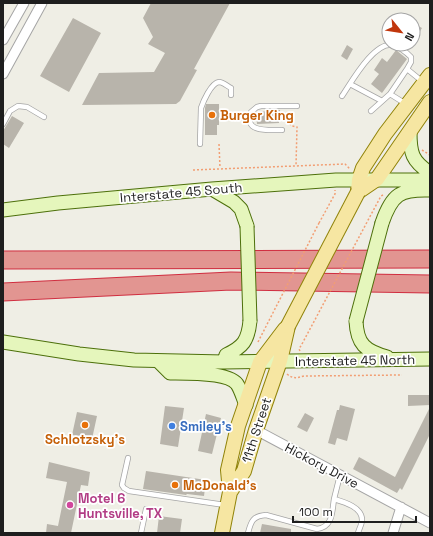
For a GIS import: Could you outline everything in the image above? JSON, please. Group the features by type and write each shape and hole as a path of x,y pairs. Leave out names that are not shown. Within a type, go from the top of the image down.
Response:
{"highway":[{"path":"3,260 430,259"},
{"path":"3,292 231,281 430,284"}],"main road":[{"name":"11th Street","path":"222,533 230,492 228,470 238,426 260,362 288,326 360,180 385,134 427,79"},
{"path":"377,180 430,102"},
{"path":"410,132 411,154 415,160 430,173"},
{"name":"Interstate 45 South","path":"3,210 58,203 212,189 336,180 360,180"},
{"path":"360,180 430,180"},
{"path":"212,189 234,202 241,209 246,226 250,321 249,334 244,343 237,350 226,355 224,362"},
{"path":"396,359 378,354 368,349 361,342 356,333 356,321 386,210 398,195 407,190 430,190"},
{"name":"11th Street","path":"230,492 244,471 256,430 280,361 288,326"},
{"path":"3,342 79,354 134,360 224,362 280,361"},
{"name":"Interstate 45 North","path":"280,361 430,359"},
{"path":"158,361 170,373 194,373 221,376 234,381 237,384 246,405"},
{"path":"230,492 239,453 239,450 234,447"}],"street":[{"path":"3,40 24,3"},
{"path":"3,74 42,3"},
{"name":"Hickory Drive","path":"256,430 430,523"},
{"path":"393,533 401,507"}],"lane":[{"path":"342,96 366,61 379,48 393,45 407,52 411,57 411,62 407,69 390,94 371,111"},
{"path":"407,69 427,79"},
{"path":"200,144 202,102 211,88 219,82 231,88 231,94"},
{"path":"350,84 382,101"},
{"path":"390,94 408,105"},
{"path":"3,124 10,111 18,106 27,107 44,117"},
{"path":"282,130 257,129 251,124 251,112 257,107 262,106 297,106"},
{"path":"128,458 122,485 129,491 227,506"},
{"path":"248,533 250,525 254,518 258,515 266,515 317,529 323,528 328,524 340,475"},
{"path":"334,499 346,502 359,512 362,520 358,533"},
{"path":"141,533 146,509"}],"path":[{"path":"281,115 292,126 297,126 296,166"},
{"path":"219,144 220,169"},
{"path":"411,154 421,150 430,155"},
{"path":"193,170 345,164 348,165 349,169 360,180"},
{"path":"258,342 335,194 336,180"},
{"path":"302,344 366,224"},
{"path":"275,375 285,374 292,378 297,378 304,376 402,375"}],"building":[{"path":"151,3 230,3 194,69 197,70 180,101 176,104 82,105 99,73 154,72 165,53 148,44 153,37 143,18"},
{"path":"73,18 101,33 69,92 40,76"},
{"path":"347,45 353,49 347,60 341,56"},
{"path":"394,52 398,52 407,59 382,93 371,84 379,74 374,70 382,58 387,62"},
{"name":"Burger King","path":"206,104 219,104 219,125 217,125 217,135 205,135"},
{"path":"280,110 281,119 279,119 279,123 257,124 257,112"},
{"path":"12,116 24,123 9,148 3,144 3,131"},
{"path":"408,395 430,395 430,405 408,406"},
{"path":"340,405 355,409 347,441 337,438 335,445 328,443 337,410 339,410"},
{"name":"Smiley's","path":"165,406 184,408 178,447 160,444"},
{"path":"430,407 430,434 402,490 400,488 397,493 353,469 359,457 395,477"},
{"name":"Schlotzsky's","path":"77,412 97,416 92,439 72,435"},
{"path":"305,413 314,418 307,432 297,427"},
{"path":"206,414 221,418 212,454 198,451"},
{"name":"Motel 6 Huntsville, TX","path":"49,462 90,472 88,486 81,485 71,533 46,533 47,524 58,526 67,482 46,478"},
{"name":"McDonald's","path":"146,471 206,480 204,496 143,489"},
{"path":"159,516 182,519 180,533 157,533"},
{"path":"262,524 291,529 291,533 260,533"}],"place":[{"name":"Burger King","path":"212,115"},
{"name":"Schlotzsky's","path":"85,425"},
{"name":"Smiley's","path":"172,426"},
{"name":"McDonald's","path":"175,485"},
{"name":"Motel 6 Huntsville, TX","path":"70,505"}]}
